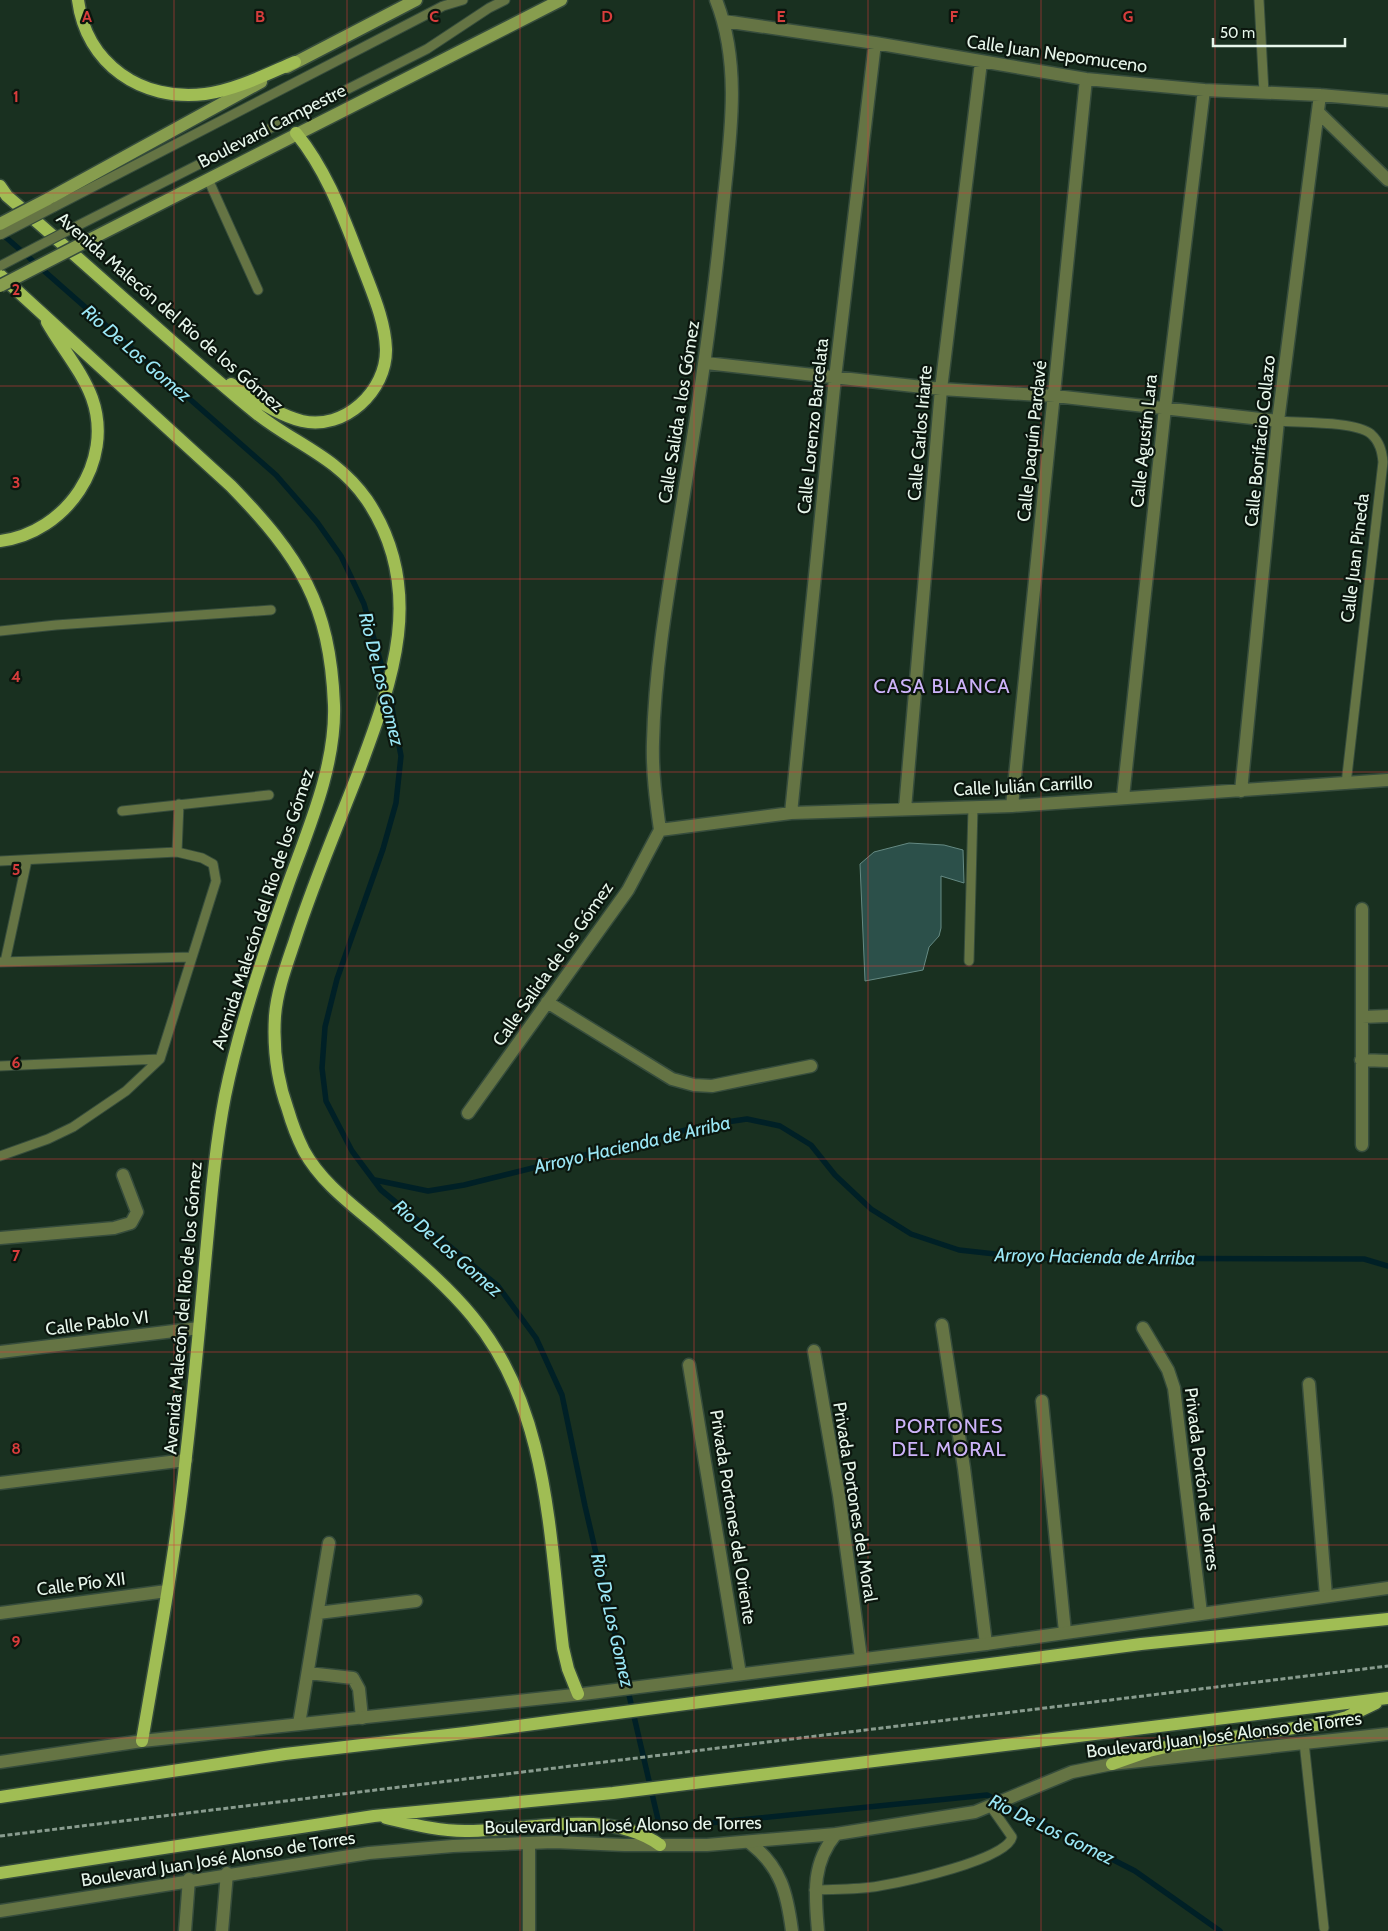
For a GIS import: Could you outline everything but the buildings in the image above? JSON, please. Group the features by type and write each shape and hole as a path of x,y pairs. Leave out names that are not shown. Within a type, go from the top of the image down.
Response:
{"main road":[{"path":"78,0 84,28 99,53 126,78 158,91 187,95 206,94 233,87 295,62"},
{"path":"0,224 51,203 295,62 416,0"},
{"name":"Boulevard Campestre","path":"0,286 296,133 560,0"},
{"path":"205,369 270,407 302,421 310,422 328,420 351,412 373,392 382,375 385,363 384,331 374,297 329,184 319,164 296,133"},
{"name":"Avenida Malecón del Río de los Gómez","path":"0,186 7,196 255,412 323,455 357,487 370,504 390,550 400,598 398,650 386,696 301,922 281,983 276,1011 276,1068 287,1109 305,1152 320,1174 338,1194 397,1243 470,1313 494,1344 513,1380 526,1414 537,1456 547,1512 563,1648 568,1669 580,1694"},
{"name":"Avenida Malecón del Río de los Gómez","path":"0,274 231,486 286,547 308,582 323,623 332,670 334,710 325,771 316,806 248,1006 225,1096 215,1155 186,1460 142,1741"},
{"path":"0,541 13,540 56,519 73,501 89,474 97,448 98,425 92,398 81,376 42,313"},
{"path":"0,1797 285,1754 465,1733 1141,1644 1388,1619"},
{"path":"1112,1764 1170,1746 1322,1724 1347,1717 1387,1699"},
{"name":"Boulevard Juan José Alonso de Torres","path":"0,1873 374,1816 613,1793 687,1782 1387,1699"},
{"path":"374,1816 436,1829 459,1831 606,1825 640,1833 660,1845"}],"street":[{"name":"Calle Salida a los Gómez","path":"660,830 655,790 653,742 659,672 670,584 706,362 729,146 732,93 724,21 716,0"},
{"name":"Calle Juan Nepomuceno","path":"724,21 875,43 1086,80 1204,90 1320,95 1388,101"},
{"name":"Calle Lorenzo Barcelata","path":"791,813 835,378 875,43"},
{"name":"Calle Carlos Iriarte","path":"905,809 941,389 981,62"},
{"name":"Calle Joaquín Pardavé","path":"1012,806 1086,80"},
{"name":"Calle Agustín Lara","path":"1123,797 1165,408 1204,90"},
{"name":"Calle Bonifacio Collazo","path":"1241,791 1278,421 1320,95"},
{"path":"1319,112 1388,180"},
{"path":"706,362 941,389 1055,396 1278,421"},
{"name":"Calle Julián Carrillo","path":"660,830 791,813 1012,806 1388,780"},
{"name":"Calle Salida de los Gómez","path":"468,1113 628,890 660,830"},
{"path":"1362,909 1362,1145"},
{"path":"547,1002 672,1079 694,1085 712,1086 811,1066"},
{"path":"1362,1017 1388,1016"},
{"path":"1361,1060 1388,1061"},
{"path":"0,1238 114,1228 131,1223 137,1212 123,1175"},
{"path":"942,1324 964,1468 986,1644"},
{"name":"Calle Pablo VI","path":"0,1352 199,1328"},
{"name":"Privada Portón de Torres","path":"1143,1328 1164,1364 1174,1388 1201,1613"},
{"name":"Privada Portones del Moral","path":"814,1351 839,1495 861,1658"},
{"name":"Privada Portones del Oriente","path":"690,1366 740,1674"},
{"path":"1309,1384 1326,1596"},
{"path":"1042,1401 1065,1632"},
{"path":"0,1483 186,1460"},
{"path":"299,1724 329,1543"},
{"path":"0,1762 142,1741 580,1694 986,1644 1388,1588"},
{"name":"Calle Pío XII","path":"0,1613 167,1591"},
{"path":"318,1613 416,1601"},
{"path":"308,1673 354,1678 359,1689 362,1718"},
{"name":"Boulevard Juan José Alonso de Torres","path":"0,1911 227,1873 369,1853 453,1846 584,1842 660,1845 750,1843 836,1834 975,1812 996,1805 1072,1772 1112,1764 1388,1734"},
{"path":"818,1931 814,1890 821,1858 836,1834"},
{"path":"750,1843 763,1853 780,1876 792,1931"},
{"path":"529,1844 529,1931"},
{"path":"222,1931 227,1873"},
{"path":"185,1931 189,1879"}],"lane":[{"path":"0,236 51,203 443,6 464,0"},
{"path":"0,266 427,49 489,8 505,0"},
{"path":"1259,0 1264,93"},
{"path":"208,179 258,290"},
{"name":"Calle Juan Pineda","path":"1278,421 1351,427 1370,433 1382,451 1383,462 1346,784"},
{"path":"0,631 66,624 270,610"},
{"path":"122,811 269,795"},
{"path":"177,852 179,804"},
{"path":"969,961 973,807"},
{"path":"0,861 177,852 202,858 213,864 216,881 160,1059 126,1091 86,1119 48,1139 0,1156"},
{"path":"27,860 2,962 192,957"},
{"path":"0,1066 160,1059"},
{"path":"1304,1742 1324,1928"},
{"path":"814,1890 878,1886 958,1867 1005,1848 1010,1843 1012,1837 996,1805"}],"path":[{"path":"0,1836 1388,1666"}],"waterway":[{"name":"Rio De Los Gomez","path":"1,233 276,475 317,522 341,556 364,604 386,681"},
{"name":"Rio De Los Gomez","path":"389,692 401,756 396,803 383,849 337,979 325,1027 322,1068 326,1101 352,1151 381,1190 498,1286 536,1338 562,1395 585,1506 660,1828 987,1795 1135,1871 1220,1931"},
{"name":"Arroyo Hacienda de Arriba","path":"375,1180 428,1191 464,1185 706,1125 747,1119 780,1126 811,1145 835,1175 871,1209 911,1234 959,1250 1031,1258 1364,1259 1388,1266"}],"district":[{"name":"CASA BLANCA","path":"942,686"},
{"name":"PORTONES DEL MORAL","path":"949,1438"}]}
